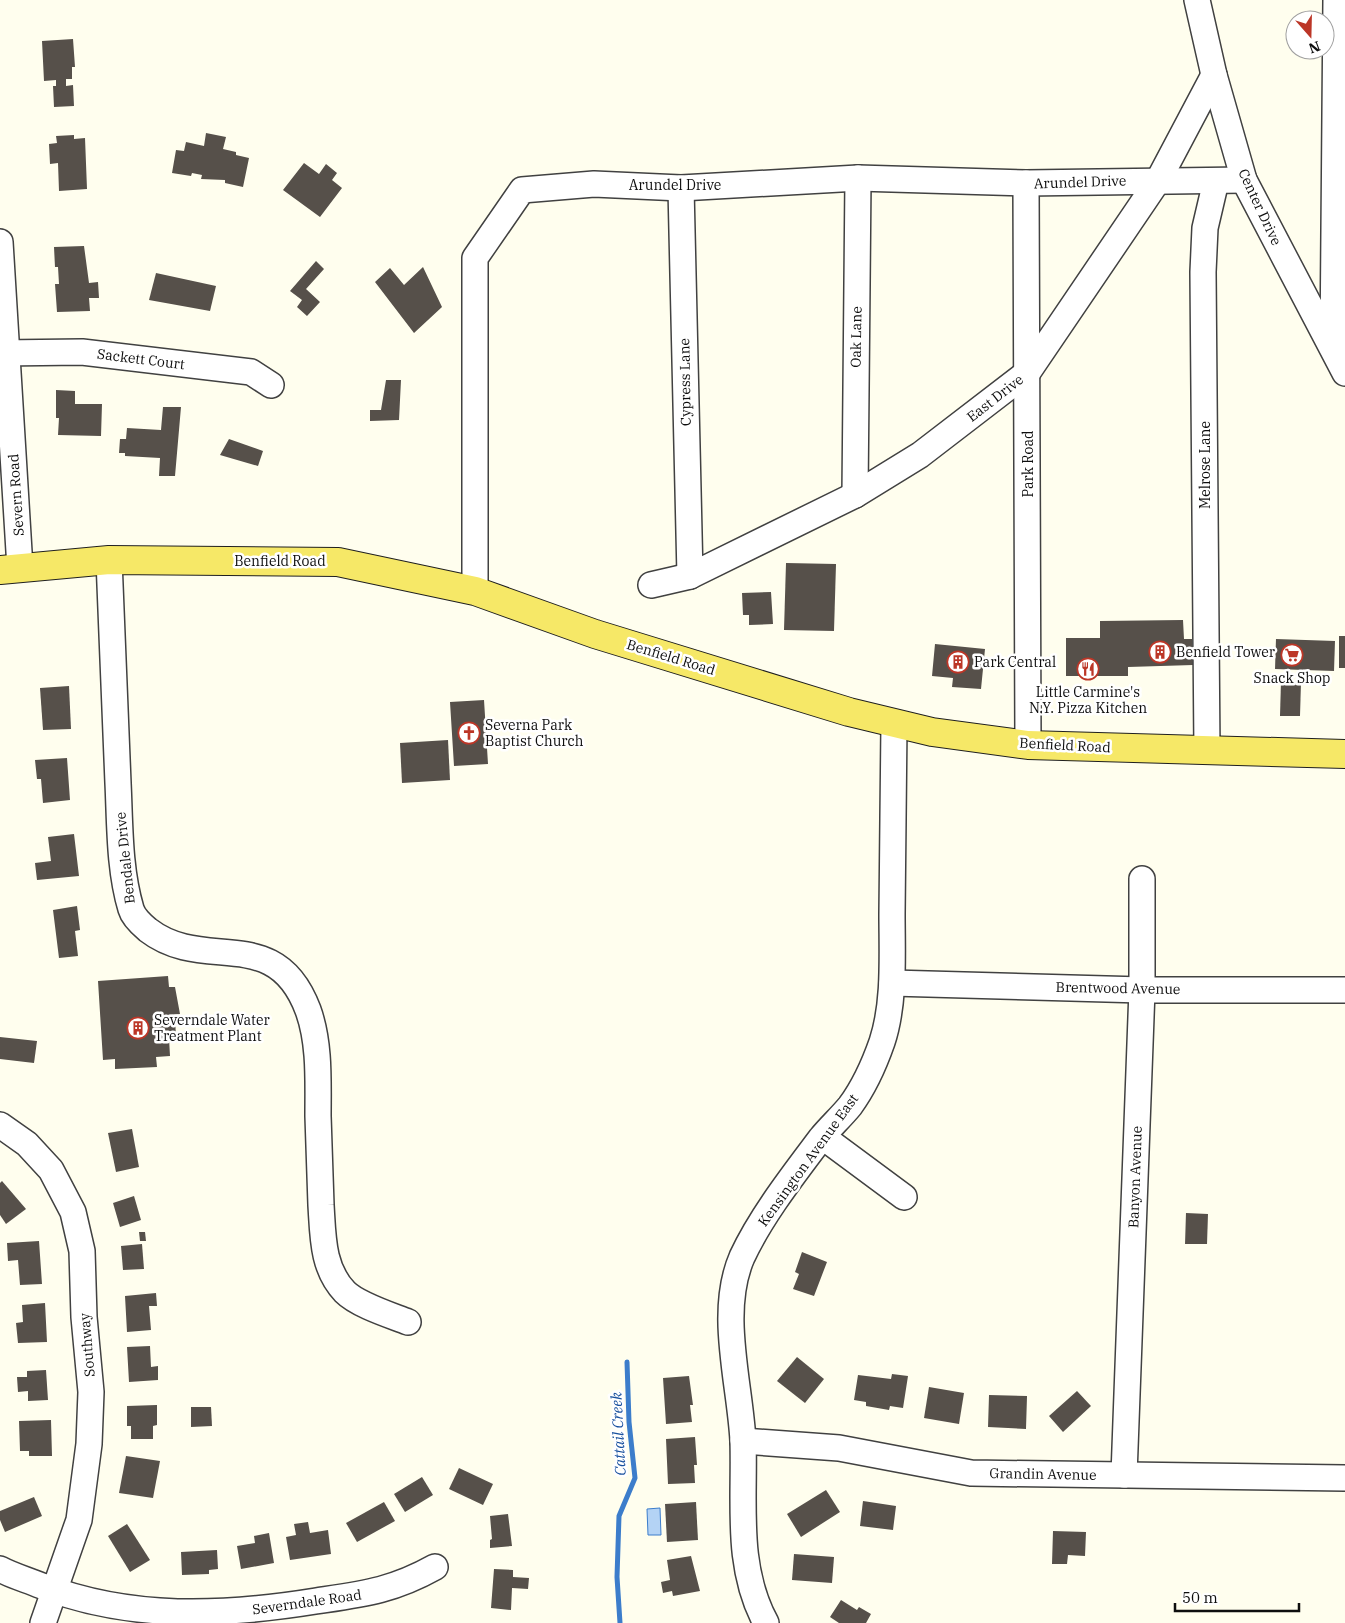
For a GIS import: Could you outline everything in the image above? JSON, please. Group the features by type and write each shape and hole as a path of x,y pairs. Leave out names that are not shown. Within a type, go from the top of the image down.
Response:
{"main road":[{"name":"Benfield Road","path":"10,569 109,560 338,562 475,591 595,634 894,724 932,732 1028,745 1345,754"}],"street":[{"name":"Center Drive","path":"1197,0 1214,75 1244,180 1339,363"},
{"path":"1336,0 1339,363"},
{"name":"East Drive","path":"651,585 690,576 855,495 920,455 1028,372 1160,179 1214,75"},
{"name":"Arundel Drive","path":"475,591 475,258 522,190 594,184 681,188 858,178 1026,183 1160,179 1244,180"},
{"name":"Oak Lane","path":"855,495 858,178"},
{"name":"Melrose Lane","path":"1207,751 1204,263 1205,228 1216,181"},
{"name":"Park Road","path":"1026,183 1028,745"},
{"name":"Cypress Lane","path":"681,188 690,576"},
{"name":"Severn Road","path":"0,242 10,569"},
{"name":"Sackett Court","path":"3,353 82,352 251,372 271,385"},
{"name":"Bendale Drive","path":"109,560 120,822 125,886 132,912 145,928 161,939 183,949 234,952 260,957 279,967 294,982 314,1025 318,1076 323,1247 328,1266 335,1281 347,1294 408,1322"},
{"name":"Kensington Avenue East","path":"766,1623 754,1598 746,1565 741,1511 743,1441 732,1312 736,1274 743,1256 763,1221 822,1137 849,1106 868,1077 883,1040 892,983 894,724"},
{"name":"Banyon Avenue","path":"1124,1475 1142,990 1142,879"},
{"name":"Brentwood Avenue","path":"892,983 1142,990 1345,990"},
{"name":"Southway","path":"0,1125 27,1144 50,1170 73,1212 82,1251 84,1317 90,1392 89,1444 79,1520 43,1623"},
{"path":"822,1137 904,1197"},
{"name":"Grandin Avenue","path":"743,1441 839,1448 971,1473 1345,1478"},
{"name":"Severndale Road","path":"0,1569 55,1591 99,1603 144,1611 209,1613 277,1608 382,1591 410,1581 435,1567"}],"water":[{"path":"660,1508 661,1535 648,1535 647,1509"}],"building":[{"path":"73,39 75,67 72,67 72,79 66,79 66,86 73,85 74,106 54,107 53,86 56,86 56,80 44,81 42,41"},
{"path":"206,133 226,137 223,149 249,158 243,187 225,183 225,180 201,179 202,175 192,173 191,176 172,173 176,150 184,151 186,142 204,146"},
{"path":"74,135 74,139 85,138 87,189 59,191 58,163 50,164 49,144 57,143 56,136"},
{"path":"304,163 319,174 326,164 337,173 332,180 342,188 320,217 283,190"},
{"path":"84,246 89,283 98,282 99,298 89,298 90,311 57,312 55,284 59,284 58,267 55,267 54,247"},
{"path":"316,261 324,269 306,289 320,302 307,316 297,307 302,300 290,291"},
{"path":"423,267 442,307 414,333 375,282 390,268 404,285"},
{"path":"156,273 216,286 210,311 149,300"},
{"path":"386,380 401,380 399,420 370,421 370,410 381,410"},
{"path":"56,390 75,391 75,404 102,404 101,436 58,435 59,418 56,418"},
{"path":"163,407 181,407 175,476 159,476 160,458 125,456 125,453 119,453 120,439 126,439 127,428 161,430"},
{"path":"229,439 263,451 258,466 220,455"},
{"path":"786,563 836,564 834,631 784,630"},
{"path":"771,592 773,624 749,625 749,615 743,615 742,593"},
{"path":"1183,620 1184,639 1192,639 1193,665 1128,667 1128,676 1066,676 1066,638 1100,638 1100,621"},
{"path":"1339,636 1345,636 1345,668 1339,668"},
{"path":"1276,639 1335,641 1334,671 1275,669"},
{"name":"Park Central","path":"935,644 985,649 981,689 952,687 953,678 932,676"},
{"path":"1281,681 1301,682 1300,716 1280,716"},
{"path":"69,686 71,729 43,730 40,688"},
{"name":"Severna Park Baptist Church","path":"484,700 488,764 454,766 450,702"},
{"path":"448,740 450,780 402,783 400,743"},
{"path":"67,758 70,800 43,803 41,779 37,779 35,760"},
{"path":"74,834 79,876 37,880 35,863 51,861 48,837"},
{"path":"77,906 80,930 75,931 78,956 59,958 53,910"},
{"name":"Severndale Water Treatment Plant","path":"168,976 169,987 175,987 180,1014 168,1015 169,1018 175,1018 176,1037 169,1038 170,1056 156,1057 157,1067 115,1069 115,1059 103,1060 98,981"},
{"path":"0,1037 37,1041 34,1063 0,1059"},
{"path":"132,1129 139,1167 116,1172 108,1133"},
{"path":"2,1181 26,1209 6,1224 0,1215 0,1183"},
{"path":"134,1196 141,1220 120,1227 113,1203"},
{"path":"1186,1213 1208,1214 1207,1244 1185,1244"},
{"path":"139,1232 145,1232 146,1241 140,1241"},
{"path":"39,1241 42,1284 20,1285 18,1260 8,1261 7,1243"},
{"path":"142,1244 144,1269 123,1270 121,1246"},
{"path":"802,1252 827,1262 814,1296 793,1289 799,1274 795,1272"},
{"path":"156,1293 157,1306 149,1306 151,1330 127,1332 125,1296"},
{"path":"45,1303 47,1342 18,1343 16,1323 23,1322 22,1305"},
{"path":"150,1346 151,1367 158,1366 158,1380 129,1382 127,1347"},
{"path":"797,1357 824,1379 805,1403 777,1381"},
{"path":"46,1370 48,1400 28,1401 28,1391 18,1392 17,1377 27,1377 27,1371"},
{"path":"892,1374 908,1376 903,1408 890,1406 889,1410 866,1406 866,1402 854,1400 858,1375 891,1379"},
{"path":"689,1376 693,1405 690,1405 692,1422 666,1424 663,1378"},
{"path":"929,1387 964,1393 959,1424 924,1418"},
{"path":"1077,1391 1091,1406 1063,1432 1049,1416"},
{"path":"989,1395 1027,1396 1026,1429 988,1427"},
{"path":"157,1405 157,1425 153,1426 153,1439 131,1439 131,1426 127,1426 127,1406"},
{"path":"191,1407 211,1407 212,1426 191,1427"},
{"path":"51,1420 52,1456 29,1456 29,1451 20,1451 19,1421"},
{"path":"695,1437 697,1465 694,1465 695,1483 668,1484 666,1439"},
{"path":"126,1456 160,1461 153,1498 119,1493"},
{"path":"459,1468 493,1484 483,1505 449,1489"},
{"path":"422,1477 433,1495 405,1512 394,1494"},
{"path":"826,1490 840,1512 801,1537 787,1514"},
{"path":"34,1497 42,1516 5,1532 0,1520 0,1511"},
{"path":"863,1501 896,1506 893,1530 860,1526"},
{"path":"384,1502 395,1521 357,1542 346,1523"},
{"path":"696,1502 698,1540 667,1542 665,1504"},
{"path":"508,1514 512,1546 490,1548 490,1540 492,1539 490,1516"},
{"path":"308,1522 310,1533 328,1530 331,1554 290,1560 286,1537 296,1535 294,1524"},
{"path":"127,1524 150,1560 130,1572 108,1536"},
{"path":"1053,1531 1086,1532 1085,1556 1068,1555 1067,1564 1052,1564"},
{"path":"269,1533 274,1563 241,1569 237,1546 255,1543 254,1536"},
{"path":"217,1550 218,1569 209,1570 209,1574 182,1575 181,1552"},
{"path":"794,1554 834,1557 832,1583 792,1580"},
{"path":"691,1556 700,1591 673,1596 672,1591 663,1593 661,1582 670,1580 667,1560"},
{"path":"494,1569 513,1570 513,1577 529,1578 528,1589 512,1588 511,1610 491,1608"},
{"path":"841,1600 857,1610 859,1607 871,1614 866,1623 839,1623 830,1617"}],"waterway":[{"name":"Cattail Creek","path":"620,1623 617,1577 619,1516 635,1478 629,1422 627,1362"}],"place":[{"name":"Benfield Tower","path":"1160,652"},
{"name":"Snack Shop","path":"1292,655"},
{"name":"Park Central","path":"958,662"},
{"name":"Little Carmine's N.Y. Pizza Kitchen","path":"1088,669"},
{"name":"Severna Park Baptist Church","path":"469,733"},
{"name":"Severndale Water Treatment Plant","path":"138,1028"}]}
